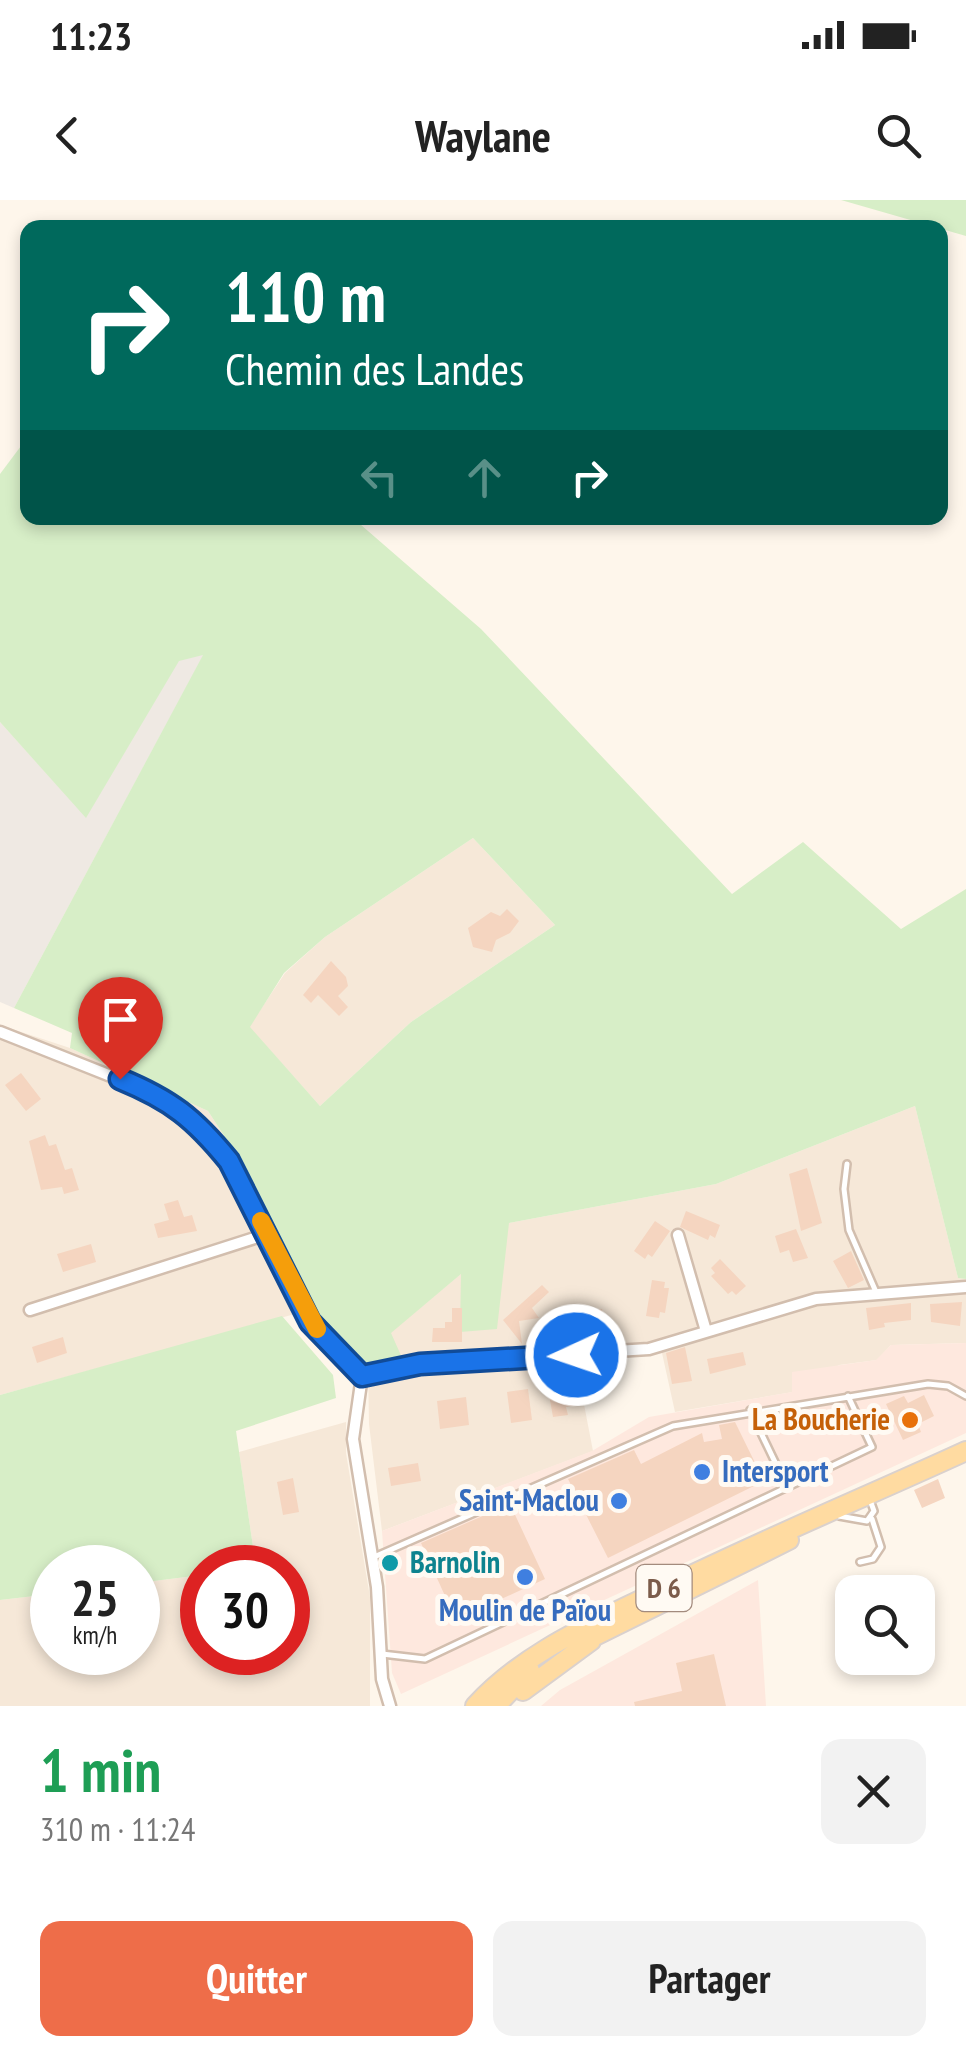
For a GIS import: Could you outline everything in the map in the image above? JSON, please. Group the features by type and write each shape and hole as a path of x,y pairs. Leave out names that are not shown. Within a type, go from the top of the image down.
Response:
{"main road":[{"name":"D 6","path":"475,1706 497,1683 555,1642 752,1543 966,1451"},
{"name":"D 6","path":"496,1706 538,1663 868,1496"},
{"path":"510,1706 542,1675 610,1629"}],"street":[{"path":"0,1032 146,1090 194,1118 229,1161 310,1322 362,1376"},
{"path":"30,1310 267,1234"},
{"path":"678,1235 706,1330"},
{"path":"362,1376 420,1364 648,1349 788,1304 876,1292 966,1287"},
{"path":"362,1376 353,1439 373,1558 379,1654 391,1706"}],"lane":[{"path":"847,1164 844,1189 849,1230 876,1292"},
{"path":"373,1558 635,1439 750,1410 928,1384 959,1391 966,1399"},
{"path":"379,1654 425,1659 872,1447 847,1395"},
{"path":"750,1410 787,1487"},
{"path":"860,1562 874,1559 882,1547 868,1496"},
{"path":"836,1515 860,1523 872,1519"}],"shaded area":[{"path":"204,654 14,1008 0,1002 0,722 86,817 179,660"},
{"path":"473,838 555,925 411,1022 320,1106 249,1027 285,973 325,937"},
{"path":"0,1025 70,1048 208,1111 234,1151 313,1309 0,1395"},
{"path":"915,1106 958,1278 966,1279 966,1343 891,1345 877,1360 839,1365 793,1392 675,1412 662,1353 576,1363 593,1451 382,1531 369,1424 368,1365 402,1360 390,1333 462,1273 509,1223 716,1184"},
{"path":"966,1343 966,1433 401,1694 392,1673 382,1531 592,1451 649,1417 792,1392 792,1372 876,1360 891,1345"},
{"path":"346,1422 346,1453 370,1597 370,1706 0,1706 0,1600 30,1597 30,1675 160,1675 160,1580 180,1578 180,1675 310,1675 310,1545 253,1545 239,1452"},
{"path":"758,1580 766,1706 541,1706 560,1690"}],"green space":[{"path":"841,200 966,200 966,236 948,231 948,220 910,220"},
{"path":"20,447 20,525 361,525 481,629 732,894 803,842 901,929 966,889 966,1279 958,1278 915,1106 716,1184 509,1223 497,1329 460,1332 461,1274 391,1333 403,1360 368,1365 313,1309 234,1151 208,1111 70,1048 72,1033 14,1008 203,655 179,661 86,818 0,722 0,474","holes":["473,838 555,925 411,1022 320,1106 250,1027 284,973 325,937"]},
{"path":"282,1316 333,1375 336,1398 236,1431 253,1545 180,1545 180,1578 160,1580 160,1545 30,1545 30,1597 0,1600 0,1395"}],"building":[{"path":"507,909 519,921 510,933 496,940 492,952 473,947 468,928 491,912 500,916"},
{"path":"331,961 346,977 348,986 338,996 348,1007 339,1016 318,995 311,1003 303,995"},
{"path":"21,1073 41,1099 26,1111 5,1085"},
{"path":"45,1135 49,1146 56,1144 65,1170 72,1168 79,1190 64,1194 62,1187 41,1190 29,1141"},
{"path":"807,1168 822,1223 801,1231 789,1174"},
{"path":"178,1200 184,1217 192,1215 197,1231 158,1238 154,1224 169,1220 164,1204"},
{"path":"686,1211 720,1225 715,1238 710,1235 708,1240 680,1227"},
{"path":"655,1221 670,1231 652,1257 648,1254 645,1259 634,1251"},
{"path":"796,1229 808,1258 793,1262 789,1250 780,1253 775,1236"},
{"path":"91,1244 96,1262 63,1272 57,1254"},
{"path":"851,1251 864,1280 848,1288 833,1261"},
{"path":"720,1259 746,1286 736,1295 732,1291 728,1294 711,1276 715,1273 711,1268"},
{"path":"652,1280 665,1282 664,1288 669,1288 665,1313 660,1312 659,1318 646,1316"},
{"path":"542,1285 549,1292 532,1308 539,1318 519,1321 522,1344 503,1320"},
{"path":"962,1302 960,1326 931,1322 930,1304"},
{"path":"911,1303 911,1320 884,1323 885,1327 869,1330 866,1308"},
{"path":"452,1308 462,1308 462,1342 432,1342 433,1328 445,1328 445,1322 452,1322"},
{"path":"602,1309 607,1343 570,1345 570,1331 594,1331 590,1311"},
{"path":"63,1337 67,1353 37,1363 32,1347"},
{"path":"685,1347 692,1381 672,1384 666,1353"},
{"path":"743,1352 746,1365 710,1374 707,1359"},
{"path":"573,1385 577,1405 566,1407 568,1415 553,1417 548,1389"},
{"path":"528,1389 532,1420 511,1423 507,1392"},
{"name":"La Boucherie","path":"924,1395 934,1416 918,1424 921,1432 903,1440 886,1404 904,1396 908,1403"},
{"path":"466,1397 469,1425 440,1429 437,1401"},
{"path":"735,1422 764,1481 608,1558 568,1479 634,1450 641,1464 702,1433 704,1442 722,1439 719,1425"},
{"path":"418,1463 421,1481 391,1486 388,1468"},
{"path":"293,1478 299,1512 283,1515 277,1482"},
{"path":"938,1479 945,1498 922,1508 914,1490"},
{"path":"510,1504 545,1579 456,1620 421,1543"},
{"path":"714,1654 726,1706 635,1706 634,1702 682,1691 676,1663"}],"slow traffic":[{"path":"261,1221 317,1329"}],"place":[{"name":"La Boucherie","path":"910,1420"},
{"name":"Intersport","path":"702,1472"},
{"name":"Saint-Maclou","path":"619,1501"},
{"name":"Barnolin","path":"390,1563"},
{"name":"Moulin de Païou","path":"525,1577"}],"route":[{"path":"120,1079 174,1104 194,1118 229,1161 310,1322 362,1376 420,1364 576,1355"}]}
